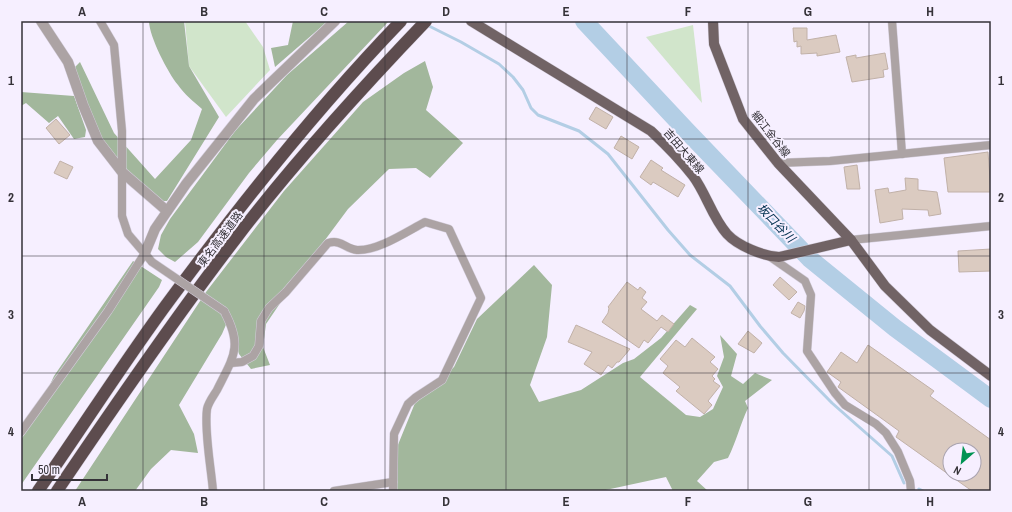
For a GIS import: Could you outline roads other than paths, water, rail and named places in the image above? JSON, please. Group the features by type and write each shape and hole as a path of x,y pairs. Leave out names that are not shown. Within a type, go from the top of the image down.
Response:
{"highway":[{"name":"東名高速道路","path":"38,491 172,297 209,247 283,154 402,21"},
{"name":"東名高速道路","path":"57,491 124,393 237,237 299,160 384,64 426,21"}],"main road":[{"name":"吉田大東線","path":"471,21 651,131 671,150 693,177 727,234 750,249 774,256"},
{"name":"細江金谷線","path":"713,21 714,44 743,119 778,163 851,240 885,286 930,330 991,376"},
{"path":"774,256 851,240"}],"street":[{"path":"41,21 68,62 83,105 98,141 122,172 167,211"},
{"path":"100,21 114,45 122,131 122,216 128,234 152,262 224,311 234,332 235,345 231,362 207,408 208,448 213,491"},
{"path":"21,432 108,311 145,253 155,229 167,211 254,99 335,21"},
{"path":"892,21 902,154"},
{"path":"778,163 830,162 991,145"},
{"path":"231,362 242,362 253,356 259,346 261,321 269,308 286,292 328,243 336,241 355,250 371,249 425,222 449,229 481,298 442,380 408,404 396,428 394,434 393,491"},
{"path":"851,240 991,226"},
{"path":"774,256 805,281 811,295 807,351 835,393 845,405 876,424 886,433 898,452 910,481 911,491"},
{"path":"334,491 393,482"}],"waterway":[{"name":"坂口谷川","path":"584,21 810,259 895,328 991,399"},
{"path":"429,26 461,42 499,64 513,77 523,90 531,108 538,115 579,131 608,154 668,230 690,255 730,286 760,326 783,353 832,403 892,456 904,483"},
{"path":"919,489 923,491"}]}
